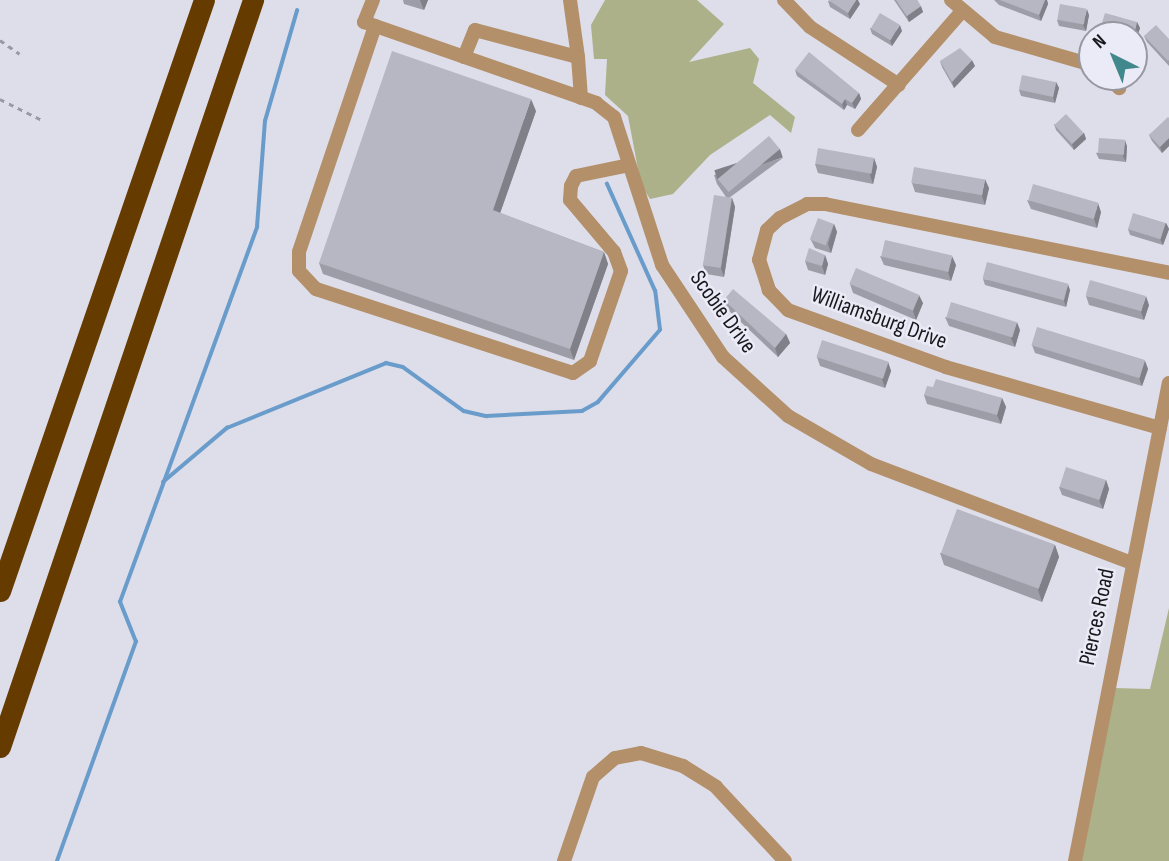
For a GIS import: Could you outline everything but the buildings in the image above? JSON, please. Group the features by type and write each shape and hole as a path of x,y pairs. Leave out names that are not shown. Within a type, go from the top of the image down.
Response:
{"highway":[{"path":"0,591 204,0"},
{"path":"0,747 253,0"}],"street":[{"path":"373,0 370,24 299,252 299,271 316,289 573,373 590,361 621,271 614,252 570,200 571,186 576,176 629,165"},
{"path":"570,0 581,98"},
{"path":"784,0 810,27 899,85"},
{"path":"951,0 995,37 1078,61"},
{"path":"858,130 962,11"},
{"name":"Scobie Drive","path":"370,24 581,98 614,117 651,242 693,317 723,357 788,416 871,464 1132,563"},
{"path":"464,57 475,30 578,57"},
{"name":"Williamsburg Drive","path":"1160,428 946,367 788,310 769,290 759,260 767,230 780,218 807,204 825,204 1169,273"},
{"name":"Pierces Road","path":"1075,861 1169,383"},
{"path":"564,861 593,777 615,758 641,753 683,766 716,787 785,861"}],"path":[{"path":"0,40 20,54"},
{"path":"0,99 42,120"}],"green space":[{"path":"605,0 697,0 724,24 689,62 750,48 759,59 753,83 795,117 791,133 770,115 710,155 673,194 650,199 641,185 628,116 605,95 607,59 594,59 591,25"},
{"path":"1169,608 1169,861 1080,861 1114,688 1150,689"}],"waterway":[{"path":"57,861 136,642 120,602 257,227 265,121 297,11"},
{"path":"163,482 227,428 386,363 403,367 464,411 486,416 582,411 598,402 660,330 655,291 607,184"}]}
